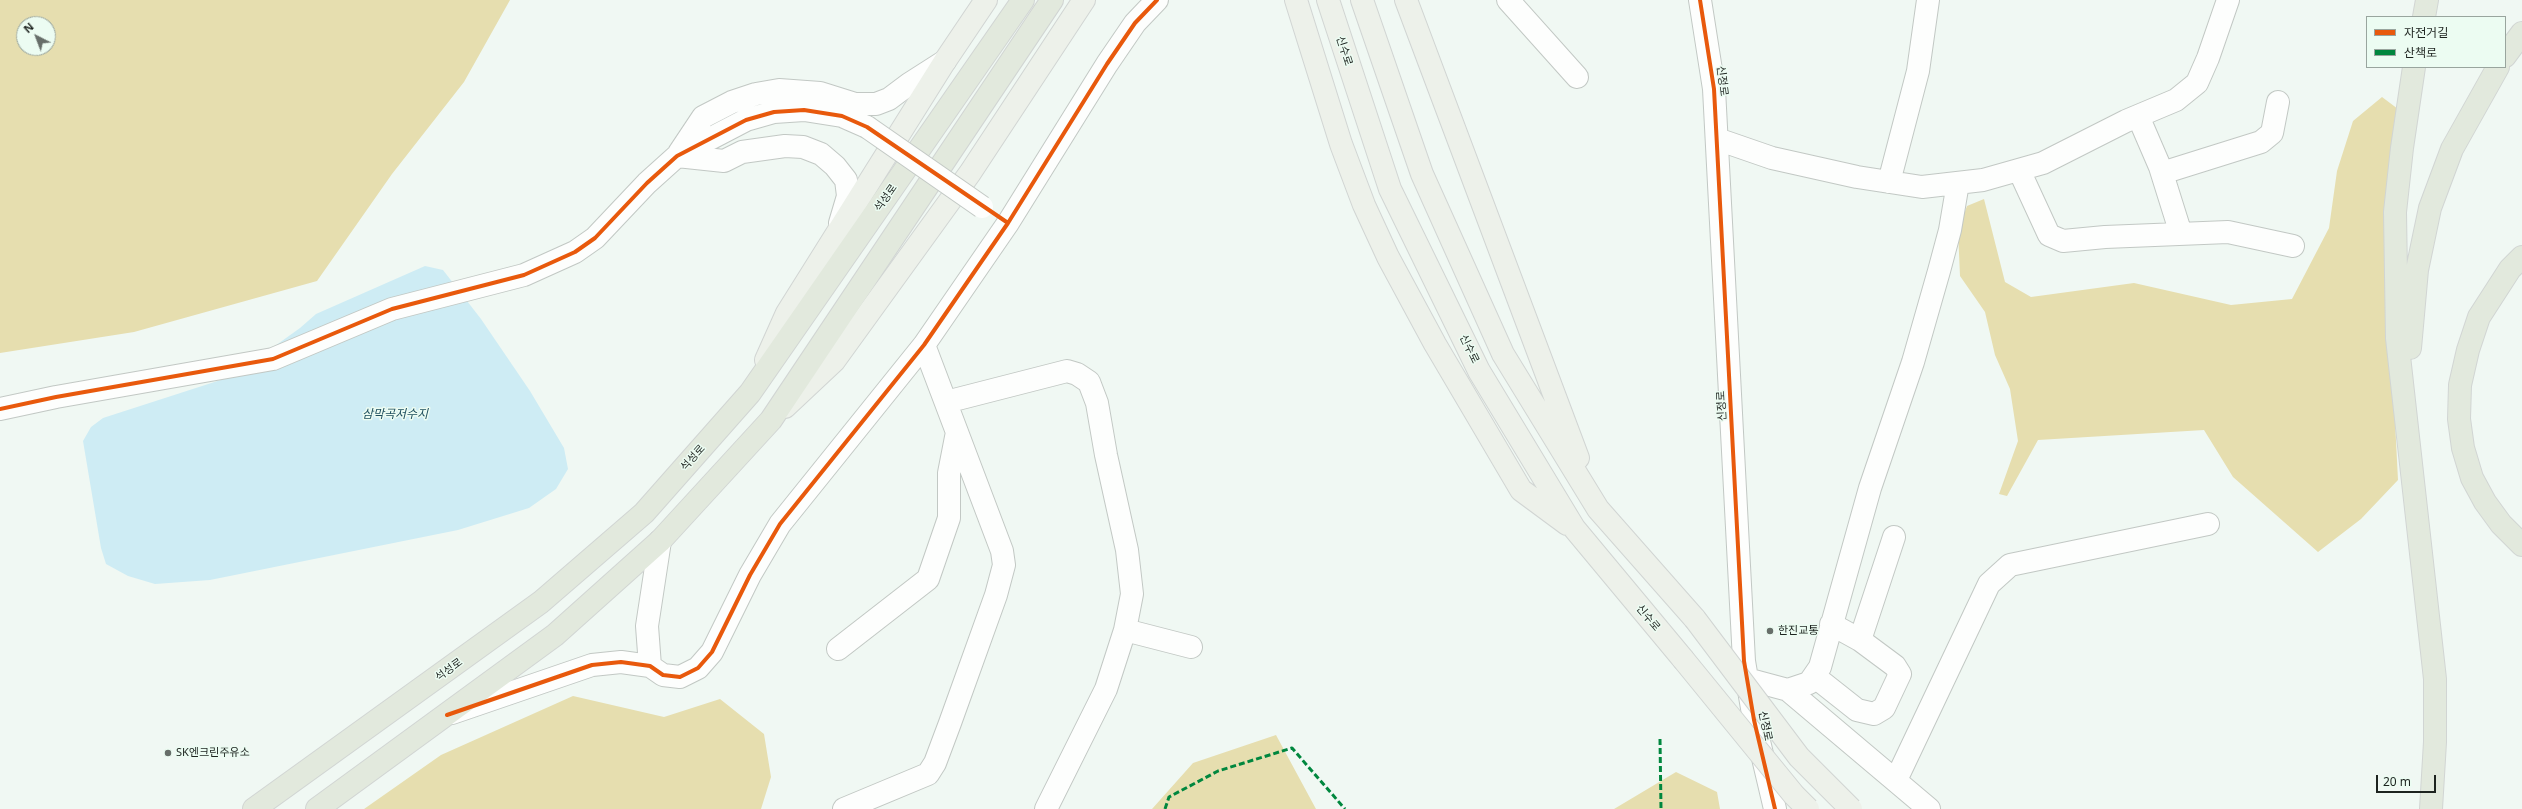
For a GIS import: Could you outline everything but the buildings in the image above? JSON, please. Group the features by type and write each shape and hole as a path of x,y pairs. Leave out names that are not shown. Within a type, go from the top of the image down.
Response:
{"highway":[{"name":"석성로","path":"254,809 541,602 644,513 750,394 1022,0"},
{"path":"317,809 555,635 660,541 771,420 1052,0"},
{"path":"2424,16 2427,0"},
{"path":"2506,55 2522,33"},
{"path":"2414,68 2402,148 2395,212 2397,338 2435,679 2435,742 2431,809"},
{"path":"2408,426 2410,342 2417,270 2430,208 2452,149 2497,68"},
{"path":"2522,257 2510,269 2479,317 2468,350 2460,385 2459,419 2463,448 2472,478 2485,502 2501,524 2522,545"}],"main road":[{"path":"750,394 787,313 945,61 986,0"},
{"path":"771,420 834,361 970,174 1084,0"},
{"path":"1296,0 1341,144 1364,205 1388,257 1435,344 1521,490 1574,528"},
{"name":"신수로","path":"1328,0 1390,189 1479,371 1574,528 1794,795 1808,809"},
{"path":"1362,0 1422,174 1503,354 1598,509 1695,619 1799,757 1851,809"},
{"path":"1406,0 1598,509"}],"street":[{"path":"447,715 592,665 621,662 650,666 663,676 680,677 698,668 708,657 727,626 750,575 780,524 924,345 1008,223 1107,64 1135,23 1157,0"},
{"path":"1508,0 1577,77"},
{"name":"신정로","path":"1700,0 1714,89 1744,661 1754,720 1775,809"},
{"path":"1889,182 1918,72 1928,0"},
{"path":"1717,139 1772,158 1857,177 1922,187 1983,180 2020,170 2043,163 2138,116 2176,100 2196,83 2208,58 2228,0"},
{"path":"0,409 56,397 273,359 392,309 530,272 575,252 612,220 647,183 677,156 703,117 732,102 756,94 779,90 820,93 855,104 876,104 889,100 909,84 945,61"},
{"path":"2162,173 2261,142 2272,133 2278,102"},
{"path":"677,156 746,120 774,112 804,110 842,116 867,127 982,207 1008,223"},
{"path":"2138,116 2162,173 2181,234"},
{"path":"677,156 724,161 742,152 785,146 803,147 820,154 835,166 846,180 848,196 838,232"},
{"path":"2020,170 2049,235 2063,241 2228,232 2293,246"},
{"path":"1788,690 1810,683 1820,667 1870,488 1913,362 1939,271 1950,230 1958,183"},
{"path":"844,809 928,774 935,763 950,723 996,595 1004,565 1002,551 924,345"},
{"path":"946,402 1067,371 1077,374 1089,382 1097,403 1106,455 1127,550 1132,594 1125,630 1106,689 1046,809"},
{"path":"838,649 928,579 949,518 949,473 957,431"},
{"path":"1896,780 1989,584 2010,565 2208,524"},
{"path":"1860,640 1894,537"},
{"path":"650,666 647,626 660,541"},
{"path":"1814,676 1857,710 1874,714 1884,708 1900,674 1895,666 1860,640 1831,624"},
{"path":"1125,630 1191,646"},
{"path":"1747,679 1788,690 1929,809"}],"shaded area":[{"path":"0,0 510,0 464,82 392,174 317,281 134,332 0,353"},
{"path":"2382,97 2398,109 2393,382 2398,480 2361,519 2318,552 2233,477 2204,430 2038,440 2007,496 1999,494 2018,441 2010,389 1995,355 1985,312 1960,276 1958,230 1967,206 1984,199 2005,282 2031,297 2134,283 2231,305 2292,299 2329,228 2337,171 2353,121"},
{"path":"573,696 664,717 720,699 764,734 771,777 761,809 364,809 441,755"},
{"path":"1276,735 1316,809 1152,809 1193,763"},
{"path":"1676,772 1717,792 1720,809 1614,809"}],"water":[{"name":"삼막곡저수지","path":"425,266 443,270 481,319 530,391 564,448 568,469 556,489 529,508 458,530 210,580 155,584 128,576 106,564 101,548 83,441 91,427 103,418 233,376 300,328 316,314"}],"marked path":[{"path":"1660,739 1661,809"},
{"path":"1165,809 1169,797 1218,771 1292,748 1345,809"}],"cycle path":[{"path":"447,715 592,665 621,662 650,666 663,675 680,677 698,668 712,652 750,575 780,524 924,345 1008,223 1107,64 1135,23 1157,0"},
{"path":"1700,0 1714,89 1744,661 1754,720 1775,809"},
{"path":"0,409 56,397 273,359 392,309 524,275 575,252 595,238 647,183 677,156 746,120 774,112 804,110 842,116 867,127 1008,223"}],"place":[{"name":"한진교통","path":"1770,631"},
{"name":"SK엔크린주유소","path":"168,753"}]}
